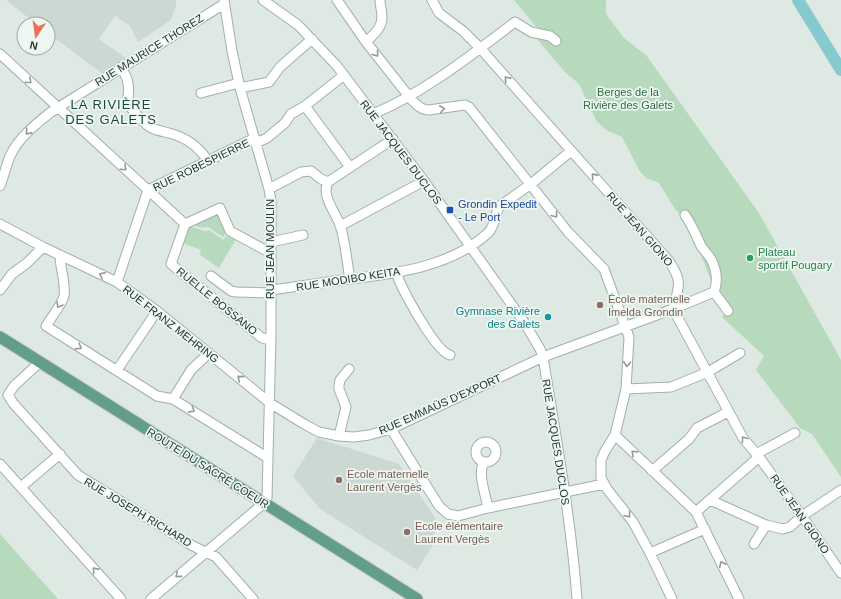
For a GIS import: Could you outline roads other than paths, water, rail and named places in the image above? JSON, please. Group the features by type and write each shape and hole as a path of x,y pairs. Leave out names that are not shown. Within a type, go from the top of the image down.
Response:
{"main road":[{"name":"ROUTE DU SACRÉ COEUR","path":"0,337 39,363 417,599"}],"street":[{"name":"RUE JACQUES DUCLOS","path":"263,0 298,25 337,66 424,181 526,324 540,349 543,357 565,492 577,599"},
{"path":"337,0 366,42 420,108 424,110 465,105 469,107 574,238 604,268 629,337 626,389 615,435 601,460 601,478 633,522 672,599"},
{"path":"366,42 379,30 382,16 380,0"},
{"name":"RUE JEAN GIONO","path":"432,0 439,13 462,31 480,48 669,261 676,272 679,283 673,309 728,412 743,438 802,516 841,573"},
{"name":"RUE MAURICE THOREZ","path":"0,186 9,160 17,145 32,127 58,107 224,2"},
{"name":"RUE JEAN MOULIN","path":"224,2 232,51 269,189 272,214 270,403 267,498 264,503"},
{"path":"373,114 409,96 480,48 515,22 531,32 550,36 556,41"},
{"path":"201,93 240,85 269,82 280,67 312,40"},
{"path":"0,54 185,224 220,208 230,232 265,250 271,246 303,234"},
{"path":"121,67 129,85 128,100 130,106 142,120 150,128 172,133 189,141 200,149 208,161"},
{"name":"RUE ROBESPIERRE","path":"117,282 146,200 148,190 208,161 256,141 267,138 285,123 291,114 305,106 344,75"},
{"path":"305,106 350,167"},
{"path":"350,279 340,226 326,195 325,188 328,182 393,139"},
{"name":"RUE MODIBO KEITA","path":"211,276 231,291 270,292 396,272 447,258 470,246 488,232 493,227 497,210 500,206 531,184 571,151"},
{"path":"269,189 300,172 311,171 321,179 328,182"},
{"path":"340,226 424,181"},
{"path":"685,215 691,224 703,251 712,260 717,286 714,292 728,311"},
{"name":"RUE FRANZ MEHRING","path":"0,224 43,247 117,282 209,352 270,403"},
{"name":"RUELLE BOSSANO","path":"185,224 171,264 262,338 270,340"},
{"path":"0,290 12,274 27,263 43,247"},
{"path":"60,255 64,298 46,326 157,396 173,399 268,458"},
{"path":"396,272 419,317 440,348 446,354 450,355"},
{"name":"RUE EMMAÜS D'EXPORT","path":"270,403 319,432 354,437 369,435 391,429 543,357 673,309 714,292"},
{"path":"116,370 156,311"},
{"path":"173,399 191,370 209,352"},
{"path":"626,389 671,387 708,372 740,353"},
{"name":"RUE JOSEPH RICHARD","path":"39,363 14,386 8,395 13,403 78,475 193,546 216,557 253,599"},
{"path":"339,436 346,407 339,389 339,385 340,380 349,369"},
{"path":"652,471 689,438 697,428 728,412"},
{"path":"391,429 440,506 448,514 458,516 488,508 604,484"},
{"path":"696,512 758,456 796,433"},
{"path":"615,435 696,512 738,599"},
{"path":"21,487 60,454"},
{"path":"484,462 482,465 481,475 488,508"},
{"path":"0,464 121,599"},
{"path":"710,500 766,525 783,529 790,527 802,516 841,490"},
{"path":"150,599 264,503"},
{"path":"754,544 766,525"},
{"path":"650,553 705,529"}],"waterway":[{"path":"798,0 841,70"}],"place":[{"name":"Grondin Expedit - Le Port","path":"450,210"},
{"name":"Plateau sportif Pougary","path":"750,258"},
{"name":"École maternelle Imelda Grondin","path":"600,305"},
{"name":"Gymnase Rivière des Galets","path":"548,317"},
{"name":"Ecole maternelle Laurent Vergès","path":"339,480"},
{"name":"Ecole élémentaire Laurent Vergès","path":"407,532"}],"district":[{"name":"LA RIVIÈRE DES GALETS","path":"111,112"}],"park label":[{"name":"Berges de la Rivière des Galets","path":"628,98"}]}
